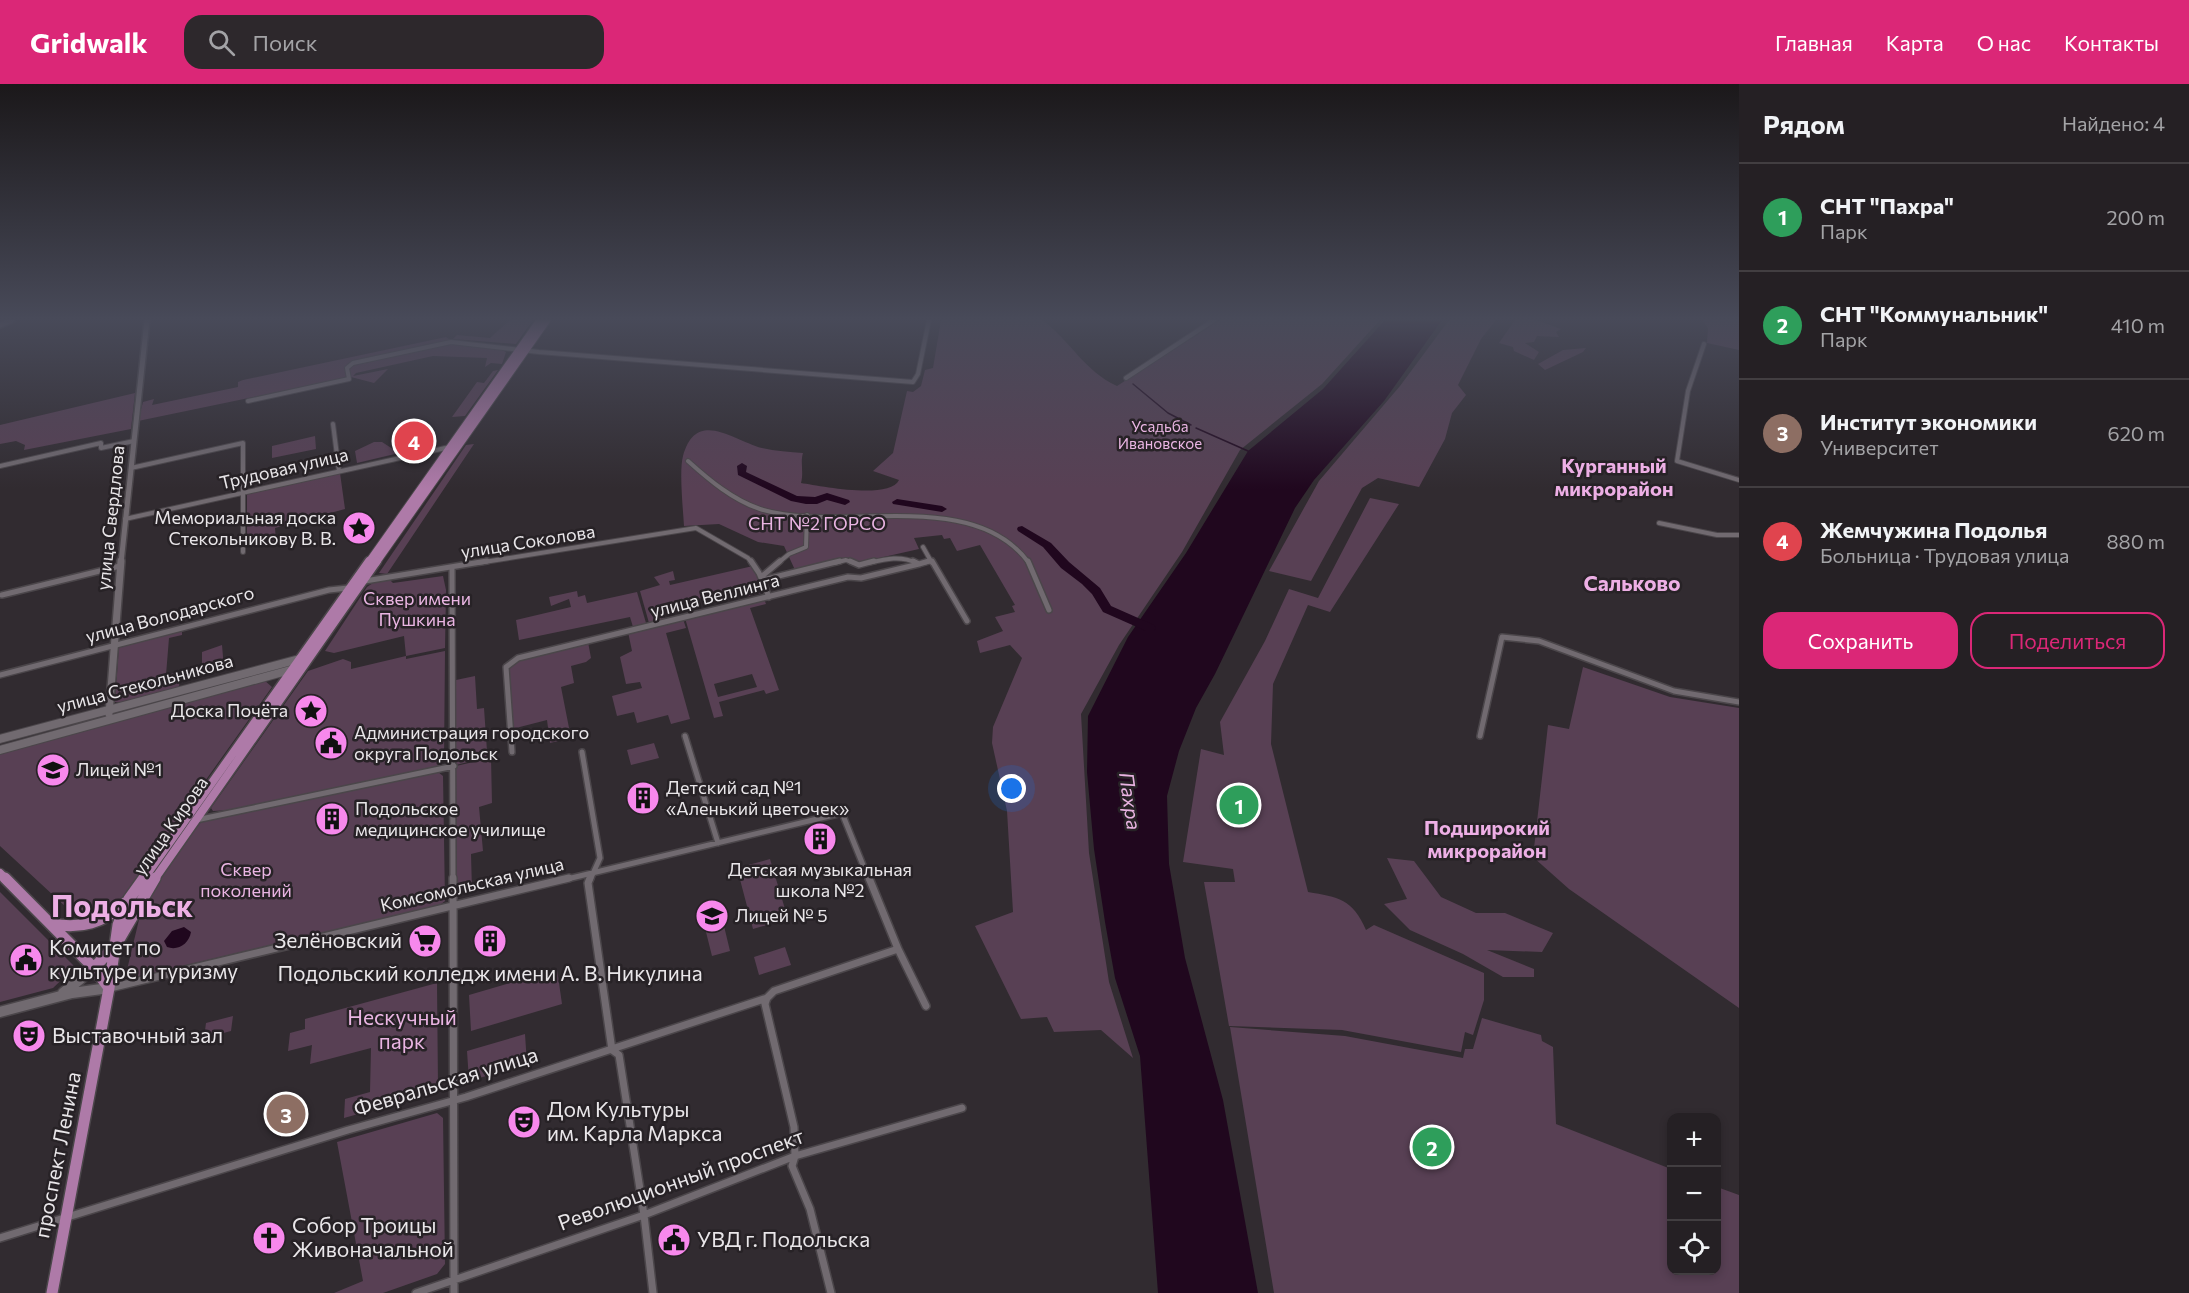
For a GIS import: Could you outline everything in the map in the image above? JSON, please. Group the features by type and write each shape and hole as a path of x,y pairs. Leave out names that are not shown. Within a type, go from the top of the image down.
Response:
{"main road":[{"name":"улица Кирова","path":"117,943 118,925 129,899 290,670 310,657 365,581 450,447 503,376"},
{"name":"улица Кирова","path":"117,943 140,900 301,663 351,585 464,440 506,376"},
{"path":"456,439 458,442 464,440"},
{"path":"351,585 365,581"},
{"name":"улица Стекольникова","path":"0,750 290,670 310,657"},
{"name":"улица Стекольникова","path":"0,740 110,710 301,663"},
{"path":"0,873 94,968 109,988 54,997 0,1012"},
{"path":"52,924 73,928 84,927 114,915 129,899"},
{"path":"54,997 69,989 94,968 117,943"},
{"name":"проспект Ленина","path":"52,1293 117,943"}],"street":[{"name":"улица Свердлова","path":"109,719 120,566 141,376"},
{"path":"845,376 913,382 916,376"},
{"path":"1693,376 1688,391 1677,461 1739,480"},
{"path":"248,401 350,379"},
{"path":"333,424 339,471"},
{"path":"0,466 101,443 101,448 134,441"},
{"path":"131,468 243,442 243,552"},
{"name":"Трудовая улица","path":"125,519 450,447"},
{"path":"688,461 752,505 766,511 807,515 892,516 955,522 993,530 1013,544 1036,574 1041,594 1049,610"},
{"path":"761,578 789,554 806,547 807,515"},
{"path":"1659,523 1717,535 1739,535"},
{"name":"улица Соколова","path":"365,581 696,528 748,558 761,578"},
{"path":"923,547 968,621"},
{"path":"761,578 846,560 859,565 889,558 901,558 919,564"},
{"name":"улица Веллинга","path":"512,752 506,667 518,658 769,597 931,561"},
{"path":"2,595 120,566"},
{"path":"452,568 454,1293"},
{"path":"761,578 769,597"},
{"name":"улица Володарского","path":"0,675 351,585"},
{"path":"1480,736 1502,637 1539,641 1674,691 1739,702"},
{"path":"685,736 718,843"},
{"path":"582,752 600,858 588,883 612,1050 619,1055 644,1215 653,1293"},
{"path":"194,821 454,766"},
{"name":"Комсомольская улица","path":"109,988 842,813 898,949"},
{"path":"898,949 926,1006"},
{"name":"Февральская улица","path":"0,1238 612,1050 767,998 774,991 898,949"},
{"path":"767,998 765,1004 794,1127 795,1156 792,1166 810,1209 831,1293"},
{"name":"Революционный проспект","path":"416,1293 644,1215 795,1156 962,1108"}],"green space":[{"path":"260,376 381,376 374,383 351,377 138,421 143,402 154,399 152,405 238,387 238,382"},
{"path":"489,376 493,376 465,416 452,417 477,382 484,383"},
{"path":"923,376 1101,376 1117,386 1132,376 1329,376 1240,450 1182,552 1119,645 1081,714 1089,853 1109,982 1133,1058 1101,1030 1054,1032 1047,1017 1021,1019 975,926 1013,912 1007,811 992,743 993,727 1022,658 1010,645 980,653 977,641 1003,631 995,617 1015,612 1012,606 1015,605 980,545 957,551 950,538 944,539 942,535 914,538 919,549 857,563 845,559 795,570 784,546 758,542 719,524 684,526 682,463 689,442 697,433 706,430 716,431 762,448 803,453 801,483 838,489 869,491 883,489 893,486 899,480 873,471 893,453 907,391 913,392 921,386"},
{"path":"1407,376 1462,376 1458,385 1466,395 1452,413 1445,439 1419,487 1378,478 1362,488 1311,581 1269,571 1319,481"},
{"path":"135,393 131,429 24,450 25,445 16,441 0,444 0,425"},
{"path":"315,436 316,449 272,458 272,446"},
{"path":"374,442 382,442 399,453 357,463 355,451"},
{"path":"474,444 387,574 379,573 466,445"},
{"path":"340,473 345,509 275,528 276,541 247,546 247,494"},
{"path":"1370,498 1399,504 1330,612 1308,605 1273,684 1271,744 1308,892 1343,901 1356,912 1366,930 1374,925 1484,973 1484,1000 1473,1035 1465,1032 1461,1052 1342,1030 1229,1026 1204,882 1235,882 1233,869 1183,862 1201,749 1224,755 1220,722 1265,641 1289,589 1318,598"},
{"path":"753,566 765,592 746,597 742,588 661,608 664,619 649,623 640,591 660,585 654,577 673,571 675,580 669,581 670,585"},
{"name":"Сквер имени Пушкина","path":"443,576 446,590 445,648 406,656 404,636 334,653 325,651 367,587 373,583 390,580 393,583"},
{"path":"577,591 578,597 585,595 587,603 637,592 646,623 633,627 630,617 519,640 516,620 571,607 569,599 551,606 549,597"},
{"path":"764,599 766,604 750,608 779,690 766,694 764,690 719,702 723,716 714,718 685,618","holes":["752,674 757,687 718,697 714,684"]},
{"path":"683,619 686,628 666,633 690,719 671,724 668,715 637,723 634,712 617,716 612,696 642,688 640,682 626,684 620,657 632,651 628,632"},
{"path":"182,629 182,635 169,638 166,675 180,672 179,688 125,703 115,702 119,645"},
{"path":"588,642 591,658 586,662 571,666 574,683 561,687 571,738 550,743 547,720 512,729 508,668 519,659"},
{"path":"222,645 224,668 202,674 202,652"},
{"path":"445,651 444,760 439,766 232,810 213,811 211,808 308,671 343,659 351,662 351,669 406,656 406,659"},
{"path":"1583,667 1670,697 1739,708 1739,1008 1569,889 1533,857 1548,725 1569,729"},
{"path":"475,676 477,709 484,708 487,751 490,750 491,756 456,765 456,680"},
{"path":"264,680 272,687 114,909 80,920 0,846 0,752"},
{"path":"654,743 659,758 631,765 627,750"},
{"path":"491,758 492,803 479,807 483,851 471,854 472,890 457,894 456,766"},
{"name":"Сквер поколений","path":"438,772 443,776 445,901 440,905 131,978 126,974 143,903 198,823"},
{"path":"1387,858 1414,861 1441,897 1476,913 1505,913 1553,933 1542,952 1487,950 1534,969 1534,977 1503,977 1463,954 1410,930 1384,904 1407,899"},
{"path":"770,859 788,919 753,929 737,868"},
{"path":"0,892 75,967 53,988 0,1002"},
{"path":"724,926 730,951 712,956 706,932"},
{"path":"785,947 791,965 759,975 754,957"},
{"path":"557,969 562,1004 471,1031 469,995"},
{"name":"Нескучный парк","path":"437,983 438,1086 433,1093 344,1118 345,1099 370,1092 371,1048 310,1064 312,1045 288,1051 290,1033 305,1029 305,1019"},
{"path":"233,1016 231,1031 204,1038 206,1023"},
{"path":"1482,1018 1541,1035 1542,1041 1553,1047 1556,1124 1667,1167 1667,1275 1721,1275 1721,1188 1739,1195 1739,1293 1274,1293 1230,1027 1345,1036 1463,1058 1465,1049 1473,1049"},
{"path":"525,1034 527,1064 469,1081 467,1051"},
{"path":"437,1113 443,1118 445,1264 437,1274 383,1293 334,1293 363,1281 337,1142"}],"water":[{"name":"Пахра","path":"1334,376 1402,376 1384,401 1314,480 1295,508 1215,674 1196,708 1179,751 1167,796 1169,864 1185,958 1223,1100 1258,1293 1158,1293 1140,1056 1115,978 1105,922 1094,849 1087,772 1088,716 1128,637 1186,553 1248,451 1323,389"},
{"path":"184,927 191,932 185,943 175,948 167,947 164,941 172,931"}],"waterway":[{"path":"1133,384 1168,413 1191,425"},
{"path":"1196,428 1248,451"},
{"path":"742,466 741,473 795,499 817,500 827,496 845,502"},
{"path":"897,502 942,509"},
{"path":"1022,529 1047,545 1065,565 1086,581 1096,591 1107,609 1150,628"}],"place":[{"name":"Жемчужина Подолья","path":"414,441"},
{"name":"Мемориальная доска Стекольникову В. В.","path":"359,528"},
{"name":"Доска Почёта","path":"311,711"},
{"name":"Администрация городского округа Подольск","path":"331,743"},
{"name":"Лицeй №1","path":"53,770"},
{"name":"Детский сад №1 «Аленький цветочек»","path":"643,798"},
{"name":"СНТ \"Пахра\"","path":"1239,805"},
{"name":"Подольское медицинское училище","path":"332,819"},
{"name":"Детская музыкальная школа №2","path":"820,839"},
{"name":"Лицей № 5","path":"712,916"},
{"name":"Зелёновский","path":"425,941"},
{"name":"Подольский колледж имени А. В. Никулина","path":"490,941"},
{"name":"Комитет по культуре и туризму","path":"26,960"},
{"name":"Выставочный зал","path":"29,1036"},
{"name":"Институт экономики","path":"286,1114"},
{"name":"Дом Культуры им. Карла Маркса","path":"524,1122"},
{"name":"СНТ \"Коммунальник\"","path":"1432,1147"},
{"name":"Собор Троицы Живоначальной","path":"269,1238"},
{"name":"УВД г. Подольска","path":"674,1240"}],"district":[{"name":"Курганный микрорайон","path":"1614,478"},
{"name":"Сальково","path":"1632,584"},
{"name":"Подширокий микрорайон","path":"1487,840"},
{"name":"Подольск","path":"122,907"}],"park label":[{"name":"Усадьба Ивановское","path":"1160,436"},
{"name":"СНТ №2 ГОРСО","path":"817,524"}]}
